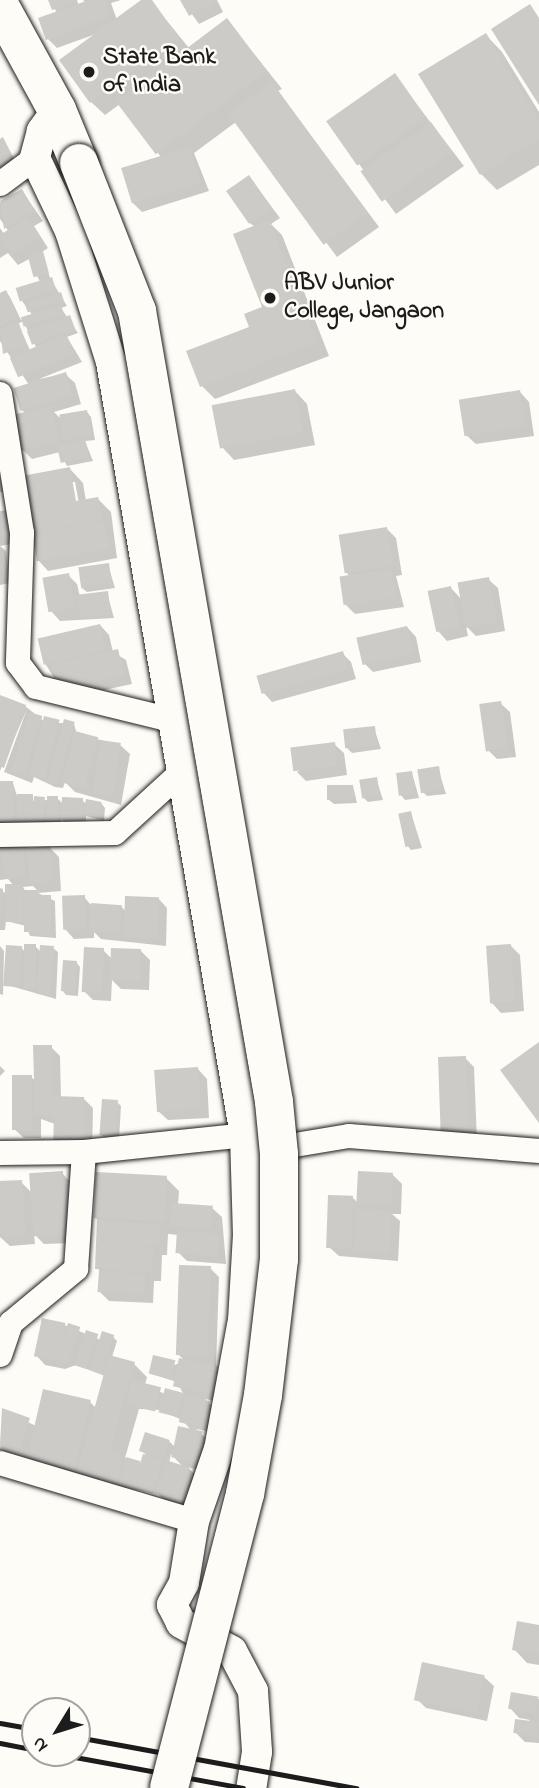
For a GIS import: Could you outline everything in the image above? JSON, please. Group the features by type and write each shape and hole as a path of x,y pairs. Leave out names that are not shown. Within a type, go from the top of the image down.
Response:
{"highway":[{"path":"0,6 57,110 137,312 272,1088 279,1154 279,1259 263,1395 245,1494 169,1788"}],"street":[{"path":"0,184 35,158 43,131 57,110"},
{"path":"35,158 70,231 111,362 142,522 171,720 183,771 246,1144 243,1320 219,1449 194,1521 184,1583 172,1605 181,1622 232,1651 253,1691 257,1752 251,1788"},
{"path":"0,394 22,533 18,663 36,687 171,720"},
{"path":"0,835 115,834 183,771"},
{"path":"0,1153 84,1152 349,1136 453,1140 539,1151"},
{"path":"0,1355 10,1323 76,1269 84,1152"},
{"path":"0,1463 194,1521"}],"building":[{"path":"48,0 75,0 76,2 52,10"},
{"path":"89,0 105,0 111,16 46,40 38,18"},
{"path":"141,0 152,0 179,38 90,103 59,60"},
{"path":"180,0 214,0 215,2 189,16"},
{"path":"530,4 539,18 539,105 491,29"},
{"path":"227,18 267,71 156,154 116,102"},
{"path":"486,33 539,120 539,139 480,175 418,74"},
{"path":"395,73 426,117 357,165 326,121"},
{"path":"272,82 367,213 324,245 228,114"},
{"path":"431,122 452,152 382,202 361,171"},
{"path":"3,137 11,153 0,159 0,139"},
{"path":"190,147 201,182 132,203 121,168"},
{"path":"9,156 16,170 0,178 0,161"},
{"path":"249,175 272,208 249,224 226,191"},
{"path":"22,189 35,211 4,229 0,201"},
{"path":"28,218 40,238 12,255 0,235"},
{"path":"269,220 317,342 200,387 186,351 249,327 244,314 262,307 233,234"},
{"path":"43,251 49,273 33,277 28,255"},
{"path":"52,277 56,290 20,301 16,288"},
{"path":"6,290 19,317 0,326 0,293"},
{"path":"61,292 64,301 28,312 25,304"},
{"path":"61,305 64,315 24,327 21,317"},
{"path":"70,315 75,329 32,345 27,331"},
{"path":"18,321 27,345 3,354 0,328"},
{"path":"66,334 74,353 18,377 10,358"},
{"path":"66,372 73,395 20,411 13,388"},
{"path":"295,389 303,432 220,448 212,405"},
{"path":"520,390 526,427 465,436 459,400"},
{"path":"51,406 59,442 21,451 13,415"},
{"path":"87,410 91,436 63,440 59,414"},
{"path":"85,439 89,457 61,463 57,446"},
{"path":"70,467 76,501 98,497 103,520 33,533 22,476"},
{"path":"8,510 11,534 0,536 0,511"},
{"path":"104,521 109,549 37,561 32,534"},
{"path":"387,527 393,566 345,573 339,535"},
{"path":"109,563 112,584 81,588 78,567"},
{"path":"392,569 396,598 344,605 340,576"},
{"path":"69,573 75,607 48,612 42,578"},
{"path":"489,577 497,622 465,628 457,583"},
{"path":"451,586 460,627 436,632 428,591"},
{"path":"108,591 111,614 80,618 77,595"},
{"path":"100,624 106,650 44,665 38,638"},
{"path":"407,626 413,653 363,665 356,638"},
{"path":"118,649 124,675 57,691 51,665"},
{"path":"343,651 348,669 262,694 256,676"},
{"path":"0,695 26,705 4,768 0,766"},
{"path":"501,701 508,749 486,752 479,704"},
{"path":"29,712 42,716 24,775 11,771"},
{"path":"44,716 60,720 45,779 29,775"},
{"path":"64,719 75,722 58,785 47,782"},
{"path":"375,726 377,745 345,748 343,729"},
{"path":"75,731 98,737 84,788 61,782"},
{"path":"100,740 121,743 113,796 92,793"},
{"path":"335,742 338,766 293,771 290,747"},
{"path":"439,766 443,790 421,793 417,769"},
{"path":"412,771 415,794 399,796 396,773"},
{"path":"377,777 380,796 362,799 359,780"},
{"path":"0,781 13,781 13,826 0,826"},
{"path":"327,785 353,785 353,800 327,800"},
{"path":"17,794 33,794 33,828 17,828"},
{"path":"34,796 45,797 42,827 31,826"},
{"path":"47,796 58,796 58,824 47,824"},
{"path":"62,797 83,798 82,821 61,820"},
{"path":"86,799 102,802 99,818 83,815"},
{"path":"411,811 418,844 405,847 398,814"},
{"path":"23,840 26,877 4,879 1,842"},
{"path":"50,846 53,882 29,884 26,848"},
{"path":"5,884 23,884 23,922 5,922"},
{"path":"0,888 3,889 2,912 0,912"},
{"path":"24,890 38,890 38,932 24,932"},
{"path":"39,895 51,895 51,935 39,935"},
{"path":"85,895 86,929 63,930 62,896"},
{"path":"125,896 159,897 158,938 124,937"},
{"path":"91,903 122,905 120,933 89,931"},
{"path":"24,944 36,944 36,989 24,989"},
{"path":"511,944 515,1002 490,1004 486,946"},
{"path":"6,945 22,946 19,987 3,986"},
{"path":"40,945 54,946 51,995 37,994"},
{"path":"84,947 104,948 102,993 82,992"},
{"path":"111,948 141,949 140,981 110,980"},
{"path":"63,960 77,961 75,992 61,991"},
{"path":"539,1042 539,1123 500,1070"},
{"path":"33,1045 52,1045 53,1112 54,1096 84,1097 83,1150 53,1149 54,1115 35,1115"},
{"path":"466,1056 469,1133 441,1134 438,1057"},
{"path":"198,1067 201,1109 157,1112 154,1070"},
{"path":"12,1075 32,1075 32,1130 12,1130"},
{"path":"102,1099 118,1100 115,1136 99,1135"},
{"path":"63,1171 67,1234 33,1236 29,1173"},
{"path":"358,1171 393,1173 391,1206 356,1204"},
{"path":"96,1172 167,1176 164,1222 94,1218"},
{"path":"22,1180 26,1236 0,1237 0,1181"},
{"path":"328,1195 353,1196 351,1249 326,1248"},
{"path":"172,1203 213,1206 211,1229 170,1226"},
{"path":"356,1209 391,1210 390,1252 355,1251"},
{"path":"97,1220 160,1224 159,1247 116,1245 154,1248 152,1273 95,1269"},
{"path":"177,1231 219,1234 217,1256 175,1253"},
{"path":"179,1265 211,1266 208,1356 176,1355"},
{"path":"99,1271 146,1274 144,1295 98,1292"},
{"path":"42,1318 65,1323 57,1361 34,1356"},
{"path":"68,1323 80,1327 68,1364 56,1360"},
{"path":"86,1330 98,1334 87,1369 75,1365"},
{"path":"102,1331 114,1335 102,1374 89,1370"},
{"path":"109,1355 135,1362 110,1452 124,1456 116,1484 76,1476"},
{"path":"153,1355 175,1360 171,1379 149,1374"},
{"path":"179,1358 218,1366 212,1395 173,1386"},
{"path":"132,1380 161,1387 155,1412 126,1404"},
{"path":"165,1388 184,1393 178,1417 159,1412"},
{"path":"43,1389 91,1400 74,1473 26,1462"},
{"path":"186,1395 209,1401 202,1428 179,1422"},
{"path":"2,1408 30,1418 19,1451 0,1445"},
{"path":"178,1426 202,1431 196,1462 171,1457"},
{"path":"145,1432 170,1440 164,1459 139,1451"},
{"path":"143,1454 163,1460 153,1494 133,1487"},
{"path":"126,1457 140,1461 133,1488 118,1484"},
{"path":"166,1460 190,1468 179,1501 155,1493"},
{"path":"517,1621 539,1625 539,1655 512,1650"},
{"path":"422,1662 485,1675 476,1713 414,1700"},
{"path":"511,1692 539,1697 536,1714 508,1709"},
{"path":"515,1719 539,1722 537,1736 513,1733"}],"railway":[{"path":"0,1723 21,1727"},
{"path":"91,1740 356,1788"},
{"path":"0,1743 21,1747"},
{"path":"91,1760 243,1788"}],"place":[{"name":"State Bank of India","path":"89,72"},
{"name":"ABV Junior College, Jangaon","path":"270,298"}]}
